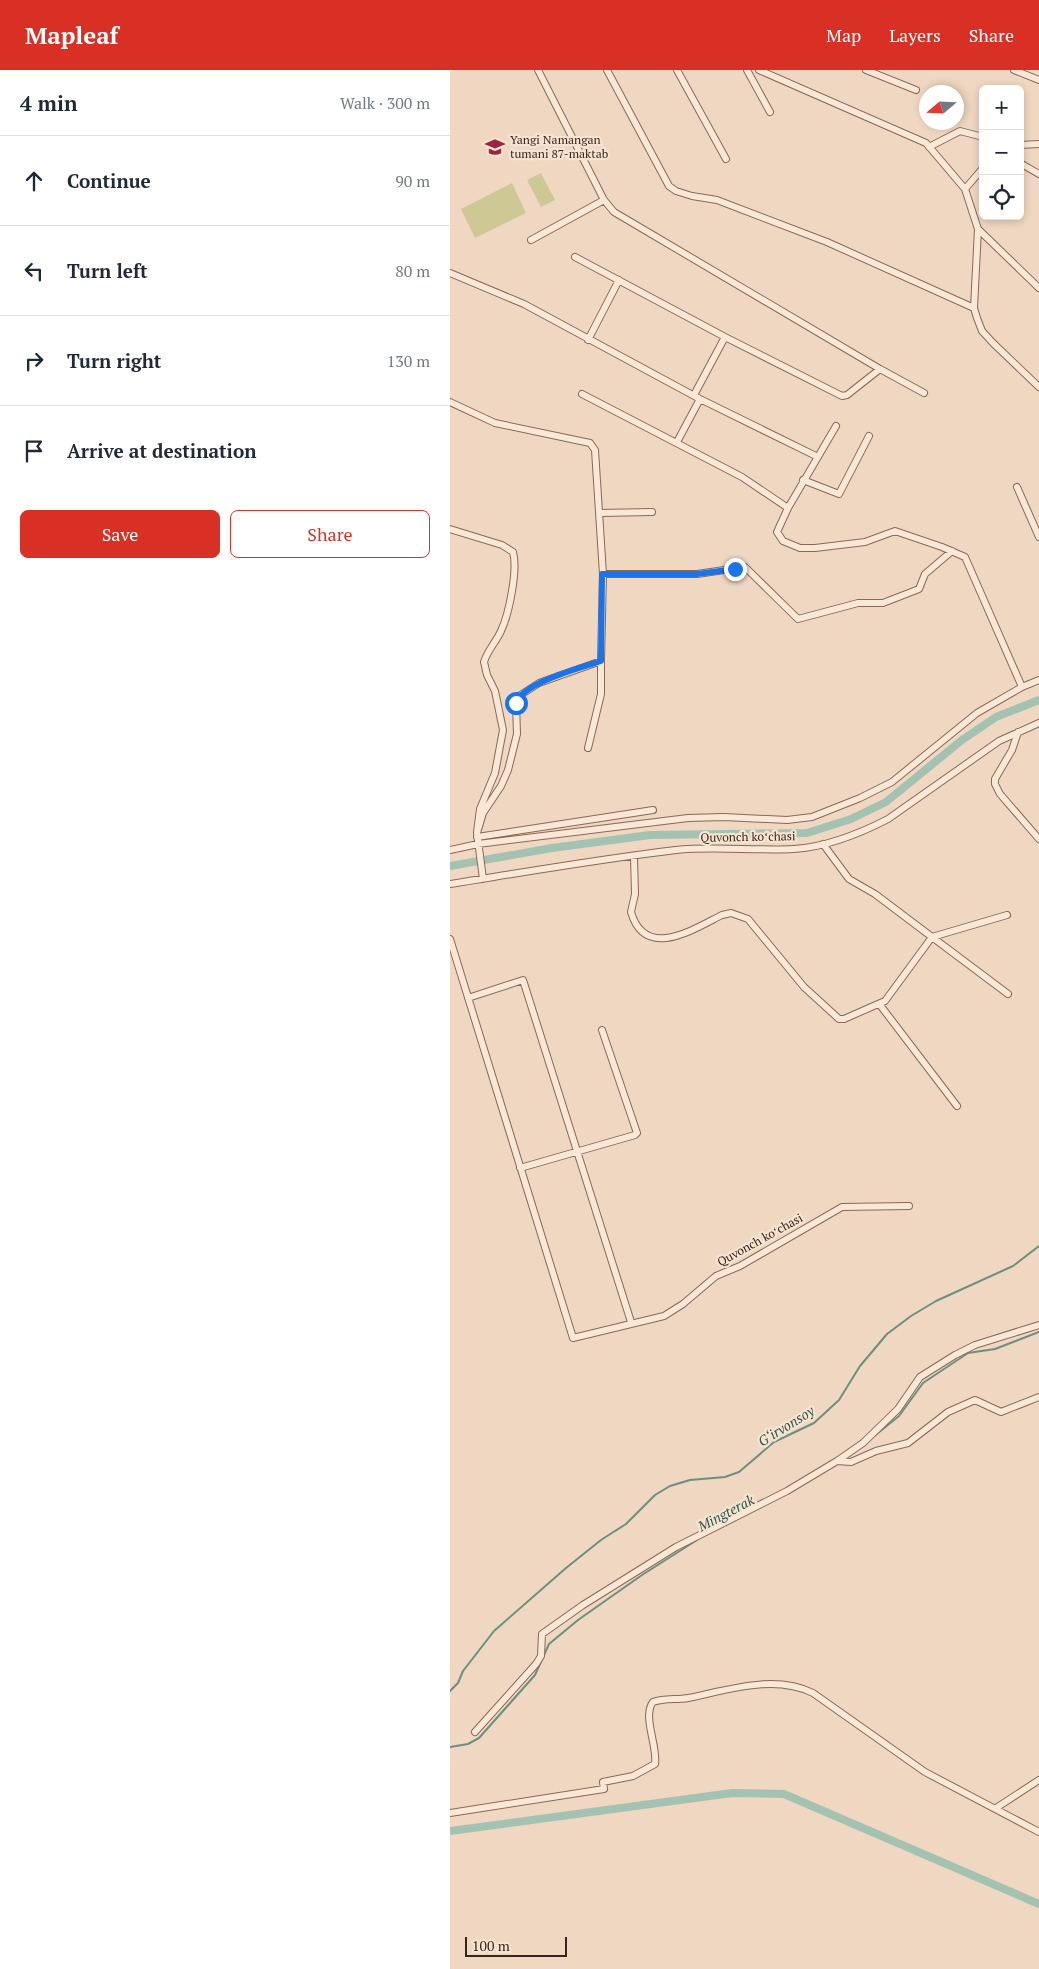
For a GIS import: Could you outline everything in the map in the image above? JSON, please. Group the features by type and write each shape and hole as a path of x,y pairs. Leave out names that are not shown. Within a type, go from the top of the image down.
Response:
{"street":[{"path":"538,70 604,200 614,212 924,393"},
{"path":"607,70 669,186 676,191 692,196 718,200 827,242 974,308"},
{"path":"677,70 726,159"},
{"path":"747,70 770,112"},
{"path":"759,70 926,143 965,189 978,230 974,308 982,331 1039,387"},
{"path":"866,70 916,90"},
{"path":"1014,70 1039,80"},
{"path":"929,147 960,131 979,136"},
{"path":"1024,145 1039,144"},
{"path":"1024,165 1039,174"},
{"path":"965,189 979,173"},
{"path":"530,240 604,200"},
{"path":"978,230 1039,288"},
{"path":"575,257 724,337 842,396 847,395 880,369"},
{"path":"450,273 524,304 697,397 818,457"},
{"path":"588,340 620,280"},
{"path":"677,442 724,337"},
{"path":"582,394 742,477 788,508"},
{"path":"450,402 495,422 590,443 595,450 602,574 601,694 588,748"},
{"path":"836,426 788,508 777,532 783,541 800,548 815,548 865,542 895,531 965,557 1022,687"},
{"path":"804,480 839,494 869,436"},
{"path":"1017,487 1039,537"},
{"path":"598,512 652,512"},
{"path":"450,529 502,546 513,552 515,560 509,603 502,630 484,662 487,675 495,691 503,730 494,773 476,825 482,879"},
{"path":"602,574 697,574 745,567 798,619 858,603 883,603 896,600 919,589 925,574 952,551"},
{"path":"477,838 483,813 501,786 513,752 517,734 516,703 519,696 539,683 601,661"},
{"path":"477,838 688,818 724,817 787,820 812,817 860,798 892,782 977,713 1022,687 1039,680"},
{"name":"Quvonch koʻchasi","path":"450,884 677,850 732,847 795,848 824,844 871,828 888,819 999,740 1039,723"},
{"path":"1018,732 1012,750 995,779 995,784 1039,839"},
{"path":"450,850 477,838 653,810"},
{"path":"824,844 849,879 875,894 1008,994"},
{"path":"634,856 635,894 631,912 643,932 653,938 671,939 722,915 739,914 754,925 804,987 839,1019 844,1019 880,1005 890,995 932,937 1007,915"},
{"name":"Quvonch koʻchasi","path":"450,939 574,1338 631,1322 648,1321 664,1316 683,1304 716,1276 740,1266 842,1207 909,1206"},
{"path":"468,998 523,980 631,1322"},
{"path":"880,1005 957,1106"},
{"path":"520,1168 637,1133 602,1030"},
{"path":"475,1732 536,1664 541,1656 542,1634 583,1605 676,1546 787,1491 837,1461 863,1443 898,1409 920,1377 975,1345 1039,1326"},
{"path":"837,1461 851,1462 876,1451 908,1443 937,1419 963,1404 975,1400 1001,1412 1039,1397"},
{"path":"450,1813 604,1789 604,1782 633,1776 655,1764 656,1757 649,1713 653,1702 780,1684 794,1686 813,1693 925,1772 1039,1832"},
{"path":"996,1808 1039,1780"}],"shaded area":[{"path":"541,173 555,200 541,207 527,180"},
{"path":"512,183 526,213 475,238 461,209"}],"waterway":[{"path":"450,866 552,848 650,835 807,833 851,819 886,802 962,740 996,717 1039,700"},
{"name":"G‘irvonsoy","path":"450,1691 458,1683 463,1671 494,1631 566,1568 601,1540 626,1524 655,1495 670,1486 690,1480 725,1477 739,1472 774,1442 814,1423 839,1400 860,1366 887,1334 911,1316 936,1301 1013,1266 1039,1246"},
{"name":"Mingterak","path":"873,1437 899,1416 923,1383 968,1353 995,1349 1039,1332"},
{"name":"Mingterak","path":"450,1747 468,1744 479,1738 535,1675 549,1644 578,1620 642,1575 697,1540"},
{"path":"450,1831 732,1793 784,1794 1039,1904"}],"place":[{"name":"Yangi Namangan tumani 87-maktab","path":"495,147"}],"route":[{"path":"516,703 519,696 539,683 601,661 602,574 697,574 735,569"}]}
